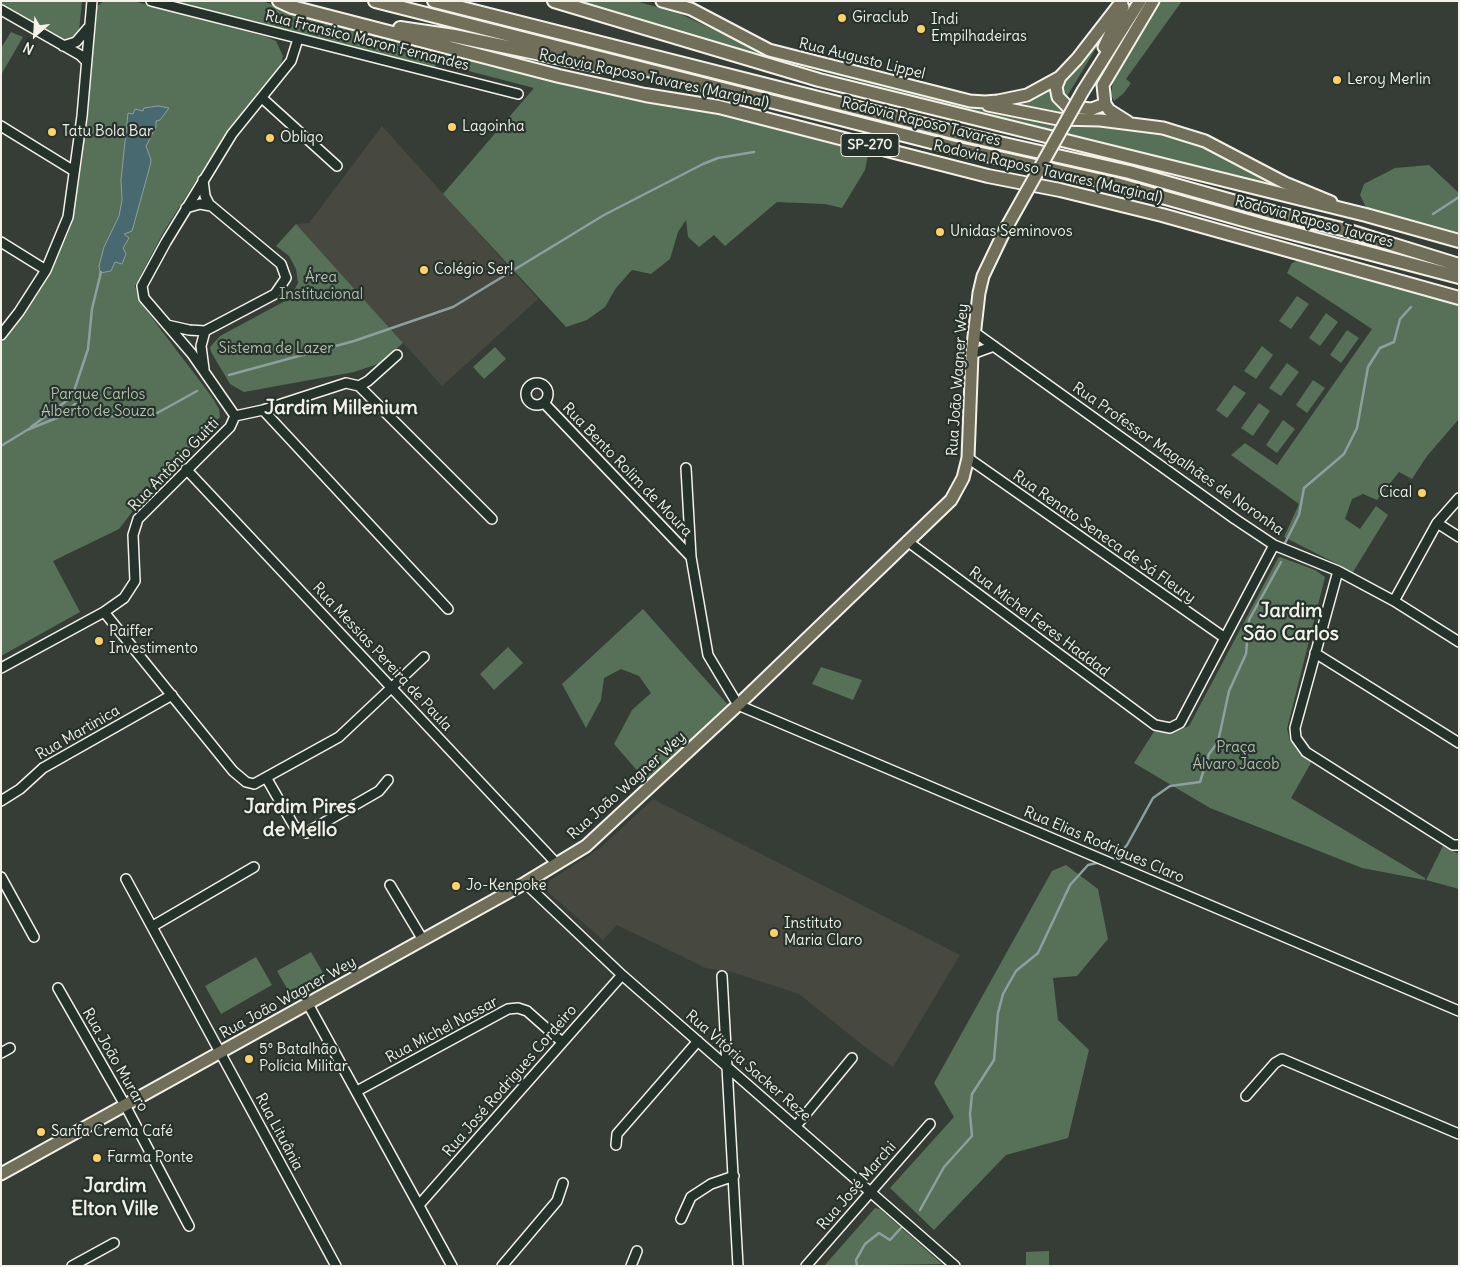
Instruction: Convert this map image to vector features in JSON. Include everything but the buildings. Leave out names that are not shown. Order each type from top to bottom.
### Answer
[{"type":"highway","name":"Rodovia Raposo Tavares (Marginal)","points":[[279,1],[292,7],[576,80],[719,107],[981,174],[1162,215],[1459,298]]},
{"type":"highway","name":"Rodovia Raposo Tavares","points":[[375,1],[959,149],[1116,184],[1265,226],[1459,277]]},
{"type":"highway","name":"Rodovia Raposo Tavares","points":[[434,1],[973,137],[1129,172],[1275,213],[1346,230],[1459,265]]},
{"type":"highway","points":[[554,1],[819,80],[1366,216],[1459,241]]},
{"type":"highway","points":[[353,23],[454,36],[608,67],[687,88],[772,102]]},
{"type":"highway","points":[[1441,260],[1459,261]]},
{"type":"main road","name":"Rua Augusto Lippel","points":[[662,1],[691,9],[769,50],[970,101],[998,101],[1016,98],[1036,91],[1060,77],[1077,59],[1122,1]]},
{"type":"main road","points":[[1085,88],[1126,1]]},
{"type":"main road","points":[[1085,88],[1140,1]]},
{"type":"main road","points":[[1132,124],[1109,110],[1105,104],[1103,85],[1153,1]]},
{"type":"main road","points":[[1060,77],[1056,87],[1058,97],[1068,107],[1092,109],[1105,104]]},
{"type":"main road","name":"Rua João Wagner Wey","points":[[1,1174],[525,883],[586,846],[738,705],[951,500],[963,478],[968,458],[972,354],[983,276],[1005,230],[1085,88]]},
{"type":"main road","points":[[970,101],[1058,119],[1163,128],[1205,141],[1285,182],[1366,216]]},
{"type":"street","points":[[1,335],[19,312],[46,270],[68,217],[82,116],[92,1]]},
{"type":"street","name":"Rua Fransico Moron Fernandes","points":[[151,1],[518,94]]},
{"type":"street","points":[[1,10],[80,55],[86,61]]},
{"type":"street","points":[[63,46],[76,42],[89,27]]},
{"type":"street","points":[[298,39],[291,61],[232,134],[186,208],[142,286],[144,298],[205,372],[236,416],[263,410],[346,383],[359,386],[492,519]]},
{"type":"street","points":[[262,98],[337,166]]},
{"type":"street","points":[[1,126],[74,171]]},
{"type":"street","points":[[167,325],[189,330],[205,331],[276,294],[286,278],[281,264],[206,199],[203,180]]},
{"type":"street","points":[[186,208],[200,204],[212,206]]},
{"type":"street","points":[[1,242],[46,270]]},
{"type":"street","points":[[205,331],[201,346],[205,372]]},
{"type":"street","name":"Rua Professor Magalhães de Noronha","points":[[974,332],[1274,545],[1338,571],[1394,601],[1459,642]]},
{"type":"street","points":[[972,354],[994,346]]},
{"type":"street","points":[[359,386],[368,381],[397,355]]},
{"type":"street","name":"Rua Bento Rolim de Moura","points":[[544,403],[691,556]]},
{"type":"street","points":[[263,410],[448,609]]},
{"type":"street","name":"Rua Antônio Guitti","points":[[1,668],[104,612],[124,598],[135,581],[133,536],[138,519],[230,427],[236,416]]},
{"type":"street","name":"Rua Renato Seneca de Sá Fleury","points":[[968,458],[1225,638]]},
{"type":"street","points":[[686,468],[691,556],[708,655],[738,705]]},
{"type":"street","name":"Rua Messias Pereira de Paula","points":[[186,469],[557,864]]},
{"type":"street","points":[[1394,601],[1437,524],[1459,498]]},
{"type":"street","points":[[1437,524],[1459,537]]},
{"type":"street","name":"Rua Michel Feres Haddad","points":[[907,541],[1155,725],[1170,728],[1180,723],[1225,638]]},
{"type":"street","points":[[1225,638],[1274,545]]},
{"type":"street","points":[[1338,571],[1295,728],[1296,738],[1306,752],[1456,845]]},
{"type":"street","points":[[104,612],[233,771],[246,782],[254,784],[267,779],[339,737],[424,657]]},
{"type":"street","points":[[1315,653],[1459,743]]},
{"type":"street","name":"Rua Martinica","points":[[1,801],[20,789],[43,768],[172,694]]},
{"type":"street","name":"Rua Elias Rodrigues Claro","points":[[738,705],[1459,1011]]},
{"type":"street","points":[[267,779],[294,826],[306,833],[379,791],[388,780]]},
{"type":"street","points":[[152,926],[254,867]]},
{"type":"street","points":[[1,877],[34,937]]},
{"type":"street","name":"Rua Lituânia","points":[[126,879],[336,1266]]},
{"type":"street","name":"Rua Vitória Sacker Reze","points":[[525,883],[622,975],[955,1266]]},
{"type":"street","points":[[390,885],[423,940]]},
{"type":"street","name":"Rua José Rodrigues Cordeiro","points":[[419,1205],[622,975]]},
{"type":"street","points":[[722,976],[738,1266]]},
{"type":"street","name":"Rua João Muraro","points":[[58,988],[125,1105],[189,1226]]},
{"type":"street","points":[[308,1004],[452,1266]]},
{"type":"street","name":"Rua Michel Nassar","points":[[357,1091],[508,1009],[518,1008],[527,1012],[562,1042]]},
{"type":"street","points":[[616,1145],[617,1134],[698,1041]]},
{"type":"street","points":[[1,1053],[10,1048]]},
{"type":"street","points":[[796,1126],[852,1058]]},
{"type":"street","points":[[1246,1096],[1276,1062],[1282,1059],[1459,1134]]},
{"type":"street","name":"Rua José Marchi","points":[[806,1266],[930,1124]]},
{"type":"street","points":[[681,1219],[691,1197],[710,1184],[734,1176]]},
{"type":"street","points":[[502,1266],[557,1201],[563,1183]]},
{"type":"street","points":[[72,1266],[114,1243]]},
{"type":"street","points":[[631,1266],[637,1251]]},
{"type":"shaded area","name":"Colégio Ser!","points":[[382,126],[538,299],[442,386],[296,224],[309,223]]},
{"type":"shaded area","name":"Instituto Maria Claro","points":[[653,799],[960,955],[893,1067],[799,994],[732,972],[706,968],[617,925],[603,940],[541,886],[599,849]]},
{"type":"green space","points":[[1,1],[82,1],[79,31],[72,39],[62,39],[1,5]]},
{"type":"green space","name":"Parque Carlos Alberto de Souza","points":[[104,1],[133,1],[267,37],[276,41],[283,56],[281,64],[228,130],[163,233],[135,286],[140,302],[212,397],[219,409],[220,417],[152,486],[119,529],[53,561],[80,612],[1,656],[1,343],[24,315],[51,273],[71,226],[88,114],[95,8]]},
{"type":"green space","points":[[172,1],[262,1],[323,22],[544,79],[709,111],[869,150],[865,170],[842,208],[825,204],[777,202],[725,246],[714,235],[699,247],[688,237],[686,220],[678,232],[670,259],[651,274],[632,270],[616,288],[605,307],[587,320],[566,327],[443,194],[534,88],[438,63],[435,67]]},
{"type":"green space","points":[[570,1],[635,1],[676,12],[769,55],[965,106],[1041,123],[1081,126],[1100,124],[1166,135],[1197,143],[1225,156],[1267,181],[1266,183],[964,109],[752,53]]},
{"type":"green space","points":[[1161,1],[1182,1],[1126,79],[1131,83],[1124,93],[1114,101],[1111,95],[1113,80]]},
{"type":"green space","points":[[1110,23],[1066,98],[1062,94],[1061,89],[1064,81]]},
{"type":"green space","points":[[11,32],[23,37],[1,75],[1,48]]},
{"type":"green space","points":[[1052,88],[1055,100],[1105,111],[1107,115],[1061,114],[1017,105],[1019,102],[1039,96]]},
{"type":"green space","points":[[1429,165],[1459,193],[1459,234],[1366,207],[1360,195],[1364,184],[1395,168]]},
{"type":"green space","name":"Sistema de Lazer","points":[[296,224],[403,343],[381,363],[354,372],[244,392],[230,384],[210,347],[220,336],[285,301],[292,294],[298,283],[296,269],[289,256],[276,246]]},
{"type":"green space","points":[[1297,261],[1459,305],[1459,419],[1427,456],[1412,479],[1399,472],[1377,500],[1363,494],[1352,499],[1345,519],[1360,529],[1376,506],[1388,515],[1353,572],[1284,537],[1299,504],[1231,455],[1245,443],[1277,465],[1372,329],[1287,273],[1292,263]]},
{"type":"green space","points":[[1297,296],[1309,304],[1291,329],[1279,321]]},
{"type":"green space","points":[[1326,313],[1338,322],[1320,346],[1309,338]]},
{"type":"green space","points":[[1347,330],[1359,338],[1341,363],[1330,355]]},
{"type":"green space","points":[[1262,346],[1273,355],[1256,379],[1244,371]]},
{"type":"green space","points":[[495,347],[506,359],[484,379],[473,367]]},
{"type":"green space","points":[[1287,363],[1299,372],[1281,396],[1269,388]]},
{"type":"green space","points":[[1313,380],[1325,388],[1307,413],[1296,405]]},
{"type":"green space","points":[[1234,385],[1246,393],[1227,418],[1216,410]]},
{"type":"green space","points":[[1259,403],[1270,411],[1253,436],[1241,428]]},
{"type":"green space","points":[[1283,420],[1295,429],[1277,453],[1266,445]]},
{"type":"green space","name":"Praça Álvaro Jacob","points":[[1280,557],[1315,570],[1325,577],[1287,729],[1290,740],[1300,752],[1312,761],[1291,798],[1425,878],[1425,880],[1362,868],[1210,808],[1134,763],[1155,730],[1174,732],[1189,726]]},
{"type":"green space","points":[[643,609],[729,706],[647,782],[614,744],[632,710],[651,693],[639,676],[621,669],[604,678],[601,700],[586,728],[562,684]]},
{"type":"green space","points":[[508,647],[523,663],[494,690],[480,674]]},
{"type":"green space","points":[[821,667],[862,680],[853,700],[812,684]]},
{"type":"green space","points":[[1443,846],[1459,854],[1459,889],[1426,880]]},
{"type":"green space","points":[[1066,865],[1098,889],[1108,939],[1077,976],[1053,978],[1058,1020],[1089,1050],[1068,1138],[1006,1155],[934,1230],[890,1188],[954,1117],[934,1083],[1052,871]]},
{"type":"green space","points":[[311,952],[323,973],[289,992],[277,971]]},
{"type":"green space","points":[[256,957],[272,985],[221,1014],[205,986]]},
{"type":"green space","points":[[875,1208],[880,1209],[942,1264],[824,1266]]},
{"type":"green space","points":[[1049,1251],[1049,1266],[1026,1266],[1026,1252]]},
{"type":"water","points":[[158,106],[169,108],[160,120],[156,121],[156,127],[146,146],[151,160],[150,166],[132,231],[124,234],[129,238],[123,248],[126,254],[122,264],[115,262],[111,271],[100,273],[99,266],[104,247],[119,216],[122,200],[121,180],[128,113],[133,114],[135,109],[143,111],[144,108]]},
{"type":"waterway","points":[[229,375],[354,341],[453,307],[604,215],[703,164],[718,158],[754,152]]},
{"type":"waterway","points":[[1433,214],[1459,197]]},
{"type":"waterway","points":[[31,427],[72,397],[88,349],[92,309],[101,272]]},
{"type":"waterway","points":[[1285,543],[1299,515],[1304,488],[1344,454],[1357,428],[1368,367],[1380,348],[1394,342],[1400,319],[1411,307]]},
{"type":"waterway","points":[[1,446],[27,430],[59,417],[75,404],[106,416],[150,417],[197,391]]},
{"type":"waterway","points":[[1116,858],[1127,845],[1153,798],[1170,786],[1200,782],[1209,754],[1218,742],[1229,691],[1246,654],[1249,620],[1281,562]]},
{"type":"waterway","points":[[920,1210],[944,1167],[972,1136],[970,1114],[972,1094],[994,1060],[998,1013],[1003,994],[1016,971],[1038,953],[1070,885],[1088,865],[1101,862]]},
{"type":"waterway","points":[[857,1266],[856,1260],[865,1244],[879,1233],[890,1240],[901,1228]]},
{"type":"place","name":"Giraclub","points":[[842,18]]},
{"type":"place","name":"Indi Empilhadeiras","points":[[921,29]]},
{"type":"place","name":"Leroy Merlin","points":[[1337,80]]},
{"type":"place","name":"Lagoinha","points":[[452,127]]},
{"type":"place","name":"Tatu Bola Bar","points":[[52,132]]},
{"type":"place","name":"Obliqo","points":[[270,138]]},
{"type":"place","name":"Unidas Seminovos","points":[[940,232]]},
{"type":"place","name":"Colégio Ser!","points":[[424,270]]},
{"type":"place","name":"Cical","points":[[1422,493]]},
{"type":"place","name":"Paiffer Investimento","points":[[99,641]]},
{"type":"place","name":"Jo-Kenpoke","points":[[456,886]]},
{"type":"place","name":"Instituto Maria Claro","points":[[774,933]]},
{"type":"place","name":"5º Batalhão Polícia Militar","points":[[249,1059]]},
{"type":"place","name":"Sanfa Crema Café","points":[[41,1132]]},
{"type":"place","name":"Farma Ponte","points":[[97,1158]]},
{"type":"district","name":"Jardim Millenium","points":[[341,408]]},
{"type":"district","name":"Jardim São Carlos","points":[[1291,622]]},
{"type":"district","name":"Jardim Pires de Mello","points":[[300,818]]},
{"type":"district","name":"Jardim Elton Ville","points":[[115,1198]]},
{"type":"park label","name":"Área Institucional","points":[[321,286]]}]
